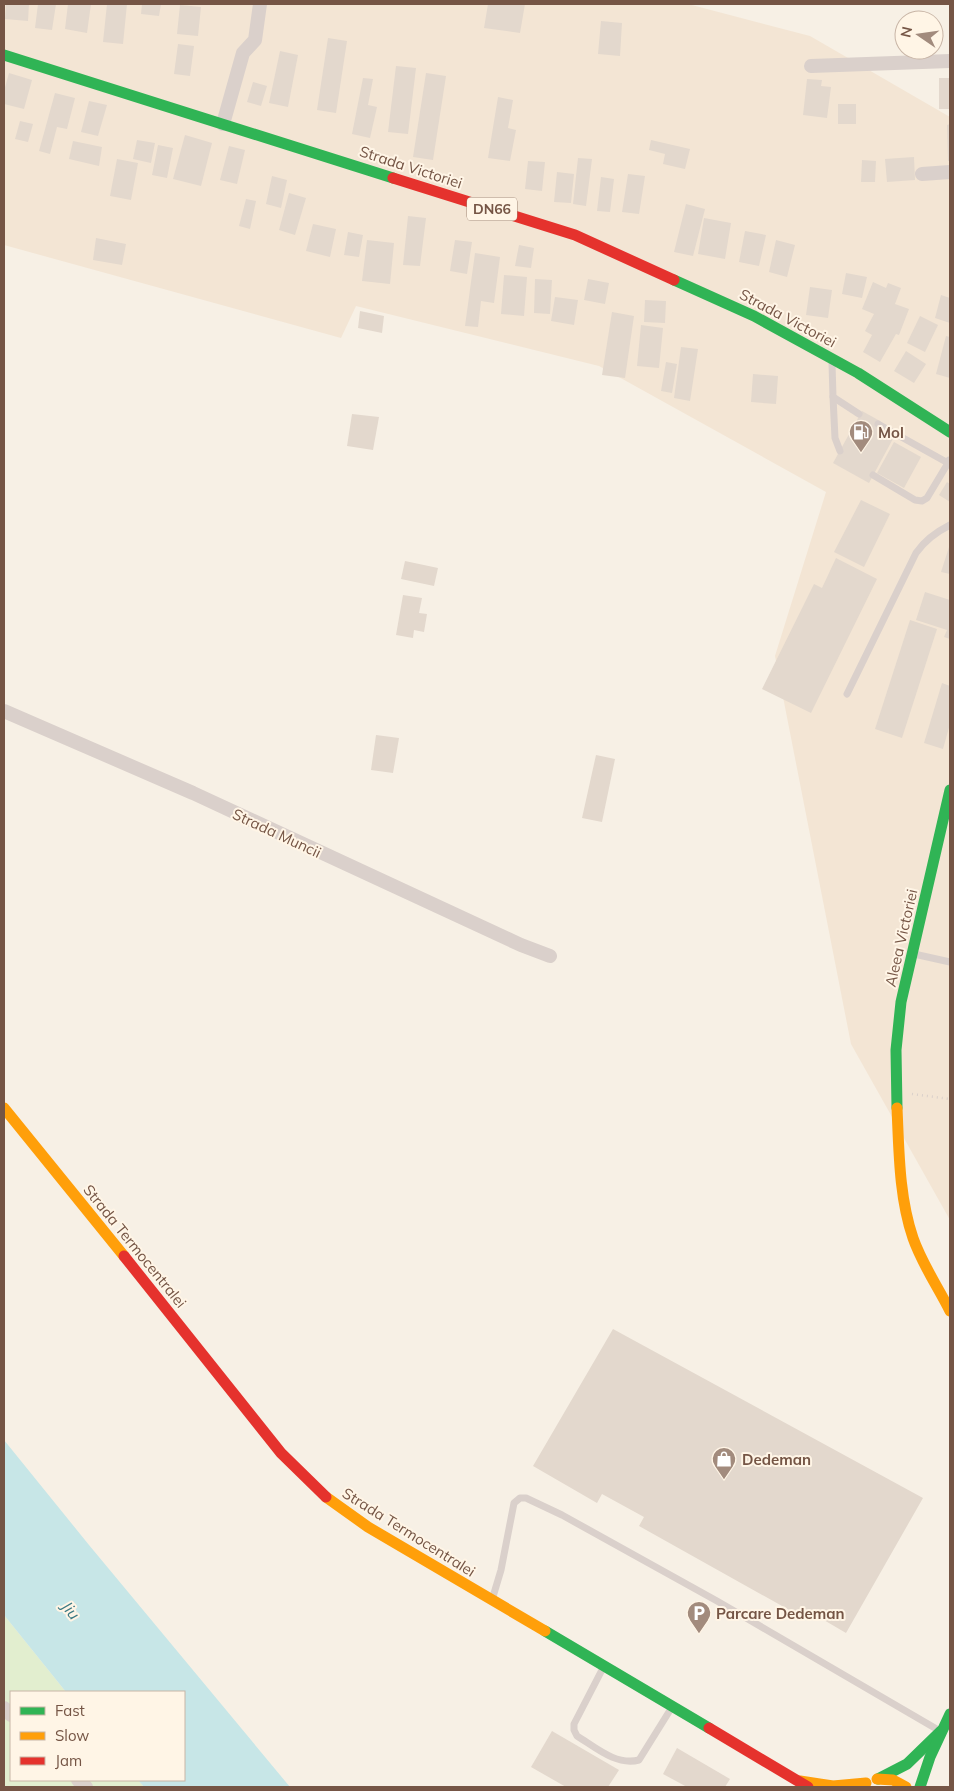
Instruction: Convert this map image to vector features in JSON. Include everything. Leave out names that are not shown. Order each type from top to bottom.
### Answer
[{"type":"street","points":[[224,124],[243,53],[255,40],[260,4]]},
{"type":"street","name":"Strada Victoriei","points":[[4,54],[574,235],[754,316],[832,358],[950,432]]},
{"type":"street","points":[[811,66],[950,60]]},
{"type":"street","points":[[922,174],[950,172]]},
{"type":"street","name":"Strada Muncii","points":[[4,711],[193,794],[521,945],[550,956]]},
{"type":"street","name":"Aleea Victoriei","points":[[896,1094],[895,1061],[898,1021],[950,790]]},
{"type":"street","points":[[896,1094],[901,1175],[908,1222],[922,1257],[950,1311]]},
{"type":"street","name":"Strada Termocentralei","points":[[4,1108],[281,1453],[324,1496],[368,1527],[804,1784]]},
{"type":"street","points":[[920,1787],[941,1731],[950,1714]]},
{"type":"street","points":[[804,1784],[863,1785],[907,1764],[941,1731]]},
{"type":"street","points":[[878,1778],[890,1779],[902,1783],[906,1787]]},
{"type":"lane","points":[[832,358],[835,438],[840,451]]},
{"type":"lane","points":[[833,397],[859,414]]},
{"type":"lane","points":[[873,475],[915,500],[922,501],[927,498],[949,461],[878,424]]},
{"type":"lane","points":[[847,694],[916,554],[924,542],[941,529],[950,525]]},
{"type":"lane","points":[[912,954],[950,961]]},
{"type":"lane","points":[[492,1600],[501,1570],[514,1503],[520,1498],[526,1498],[536,1501],[717,1601],[941,1731]]},
{"type":"lane","points":[[604,1666],[574,1724],[574,1730],[577,1736],[618,1761],[630,1762],[639,1760],[672,1707]]},
{"type":"path","points":[[896,1094],[921,1094],[950,1099]]},
{"type":"shaded area","points":[[4,4],[688,4],[810,36],[950,117],[950,1220],[851,1044],[775,656],[826,492],[599,366],[356,306],[341,338],[4,245]]},
{"type":"green space","points":[[4,1615],[65,1691],[10,1691],[10,1781],[139,1781],[144,1787],[4,1787]]},
{"type":"water","name":"Jiu","points":[[4,1440],[290,1787],[144,1787],[139,1781],[185,1781],[185,1691],[65,1691],[4,1615]]},
{"type":"building","points":[[6,4],[29,4],[28,21],[5,19]]},
{"type":"building","points":[[38,4],[56,4],[52,30],[35,28]]},
{"type":"building","points":[[68,4],[91,4],[87,33],[65,29]]},
{"type":"building","points":[[107,4],[127,4],[123,44],[103,42]]},
{"type":"building","points":[[142,4],[161,4],[159,16],[141,14]]},
{"type":"building","points":[[488,4],[525,4],[520,33],[484,28]]},
{"type":"building","points":[[180,5],[201,7],[198,36],[177,34]]},
{"type":"building","points":[[601,21],[622,23],[620,56],[598,54]]},
{"type":"building","points":[[328,38],[347,41],[336,113],[317,110]]},
{"type":"building","points":[[178,44],[194,46],[190,76],[174,74]]},
{"type":"building","points":[[280,51],[298,55],[288,107],[269,103]]},
{"type":"building","points":[[396,66],[416,68],[408,134],[388,132]]},
{"type":"building","points":[[9,73],[32,80],[24,109],[4,104],[4,91]]},
{"type":"building","points":[[426,73],[446,76],[433,160],[413,157]]},
{"type":"building","points":[[363,78],[373,79],[368,105],[377,107],[370,138],[352,134]]},
{"type":"building","points":[[939,78],[950,78],[950,109],[939,109]]},
{"type":"building","points":[[807,79],[822,80],[821,86],[831,87],[827,118],[803,115]]},
{"type":"building","points":[[253,82],[267,86],[261,106],[247,102]]},
{"type":"building","points":[[55,93],[75,98],[67,129],[57,127],[50,154],[39,151]]},
{"type":"building","points":[[498,97],[513,100],[508,128],[516,130],[510,161],[488,158]]},
{"type":"building","points":[[89,101],[107,105],[98,136],[81,132]]},
{"type":"building","points":[[838,104],[856,104],[856,124],[838,124]]},
{"type":"building","points":[[20,121],[33,124],[28,142],[15,139]]},
{"type":"building","points":[[950,124],[950,161],[948,161],[947,125]]},
{"type":"building","points":[[185,135],[212,143],[201,186],[173,179]]},
{"type":"building","points":[[137,140],[155,143],[151,163],[133,159]]},
{"type":"building","points":[[651,140],[690,149],[685,169],[663,164],[665,154],[649,150]]},
{"type":"building","points":[[73,141],[102,147],[99,166],[69,159]]},
{"type":"building","points":[[158,145],[173,148],[167,178],[152,175]]},
{"type":"building","points":[[229,146],[245,150],[237,184],[220,180]]},
{"type":"building","points":[[914,157],[915,180],[887,182],[885,159]]},
{"type":"building","points":[[578,158],[592,159],[586,206],[573,204]]},
{"type":"building","points":[[117,159],[138,163],[131,200],[110,196]]},
{"type":"building","points":[[862,160],[876,161],[875,182],[861,182]]},
{"type":"building","points":[[528,161],[545,162],[542,191],[525,189]]},
{"type":"building","points":[[557,172],[574,174],[571,203],[554,202]]},
{"type":"building","points":[[628,174],[645,176],[639,214],[622,212]]},
{"type":"building","points":[[272,176],[287,180],[281,208],[266,204]]},
{"type":"building","points":[[601,177],[614,179],[610,212],[597,211]]},
{"type":"building","points":[[289,193],[306,198],[295,235],[279,230]]},
{"type":"building","points":[[246,199],[256,201],[250,229],[239,226]]},
{"type":"building","points":[[686,204],[705,209],[693,256],[674,252]]},
{"type":"building","points":[[408,216],[426,218],[420,266],[403,265]]},
{"type":"building","points":[[704,218],[731,223],[725,259],[698,254]]},
{"type":"building","points":[[313,224],[336,229],[330,257],[306,251]]},
{"type":"building","points":[[745,231],[766,235],[759,266],[739,262]]},
{"type":"building","points":[[348,232],[363,235],[359,257],[344,255]]},
{"type":"building","points":[[96,238],[126,244],[122,265],[93,260]]},
{"type":"building","points":[[367,240],[394,243],[390,284],[362,281]]},
{"type":"building","points":[[455,240],[472,242],[467,274],[450,271]]},
{"type":"building","points":[[776,240],[795,245],[787,277],[769,272]]},
{"type":"building","points":[[519,245],[534,248],[531,268],[515,266]]},
{"type":"building","points":[[475,253],[500,257],[494,303],[481,301],[478,327],[465,326]]},
{"type":"building","points":[[846,273],[867,277],[862,298],[842,294]]},
{"type":"building","points":[[504,275],[527,277],[524,316],[501,314]]},
{"type":"building","points":[[535,279],[552,280],[550,314],[534,313]]},
{"type":"building","points":[[588,279],[609,283],[605,304],[584,300]]},
{"type":"building","points":[[873,282],[886,288],[888,283],[901,288],[895,304],[909,309],[899,335],[896,334],[880,362],[863,352],[872,335],[865,331],[874,314],[862,309]]},
{"type":"building","points":[[810,287],[832,290],[828,318],[806,315]]},
{"type":"building","points":[[941,295],[950,298],[950,323],[935,318]]},
{"type":"building","points":[[555,297],[578,300],[574,325],[551,321]]},
{"type":"building","points":[[645,300],[666,301],[665,323],[644,322]]},
{"type":"building","points":[[360,311],[384,316],[382,333],[358,328]]},
{"type":"building","points":[[612,312],[634,316],[625,378],[602,375]]},
{"type":"building","points":[[920,316],[938,325],[925,352],[907,343]]},
{"type":"building","points":[[641,325],[663,328],[659,368],[637,366]]},
{"type":"building","points":[[946,336],[950,337],[950,378],[936,374]]},
{"type":"building","points":[[681,347],[698,349],[690,401],[674,398]]},
{"type":"building","points":[[906,351],[926,364],[914,383],[894,371]]},
{"type":"building","points":[[666,362],[677,364],[672,393],[661,391]]},
{"type":"building","points":[[753,374],[778,376],[776,404],[751,402]]},
{"type":"building","points":[[862,411],[880,421],[895,435],[869,483],[833,463]]},
{"type":"building","points":[[352,414],[379,417],[373,450],[347,446]]},
{"type":"building","points":[[894,442],[921,457],[904,488],[877,473]]},
{"type":"building","points":[[947,482],[950,484],[950,502],[939,495]]},
{"type":"building","points":[[861,500],[890,514],[864,567],[834,552]]},
{"type":"building","points":[[950,544],[950,574],[941,572]]},
{"type":"building","points":[[836,558],[877,579],[811,713],[762,689],[814,584],[822,588]]},
{"type":"building","points":[[405,561],[438,568],[434,586],[401,579]]},
{"type":"building","points":[[925,592],[950,600],[950,639],[944,637],[947,630],[916,620]]},
{"type":"building","points":[[403,595],[422,598],[419,613],[427,614],[424,632],[414,630],[413,638],[396,635]]},
{"type":"building","points":[[910,620],[937,629],[902,738],[875,729]]},
{"type":"building","points":[[942,683],[950,686],[950,724],[943,749],[924,743]]},
{"type":"building","points":[[376,735],[399,738],[393,773],[371,770]]},
{"type":"building","points":[[596,755],[615,759],[602,822],[582,818]]},
{"type":"building","name":"Dedeman","points":[[613,1329],[923,1498],[846,1633],[805,1609],[800,1616],[639,1526],[644,1517],[602,1494],[597,1503],[533,1466]]},
{"type":"building","points":[[552,1731],[619,1770],[608,1787],[566,1787],[531,1767]]},
{"type":"building","points":[[677,1748],[730,1779],[725,1787],[687,1787],[663,1774]]},
{"type":"traffic: fast","points":[[4,55],[393,178]]},
{"type":"traffic: fast","points":[[674,280],[754,316],[858,373],[950,432]]},
{"type":"traffic: fast","points":[[897,1108],[896,1050],[901,1002],[950,790]]},
{"type":"traffic: fast","points":[[545,1631],[709,1728]]},
{"type":"traffic: fast","points":[[920,1787],[930,1757],[950,1714]]},
{"type":"traffic: fast","points":[[878,1779],[907,1764],[941,1731]]},
{"type":"traffic: slow","points":[[4,1108],[124,1256]]},
{"type":"traffic: slow","points":[[897,1108],[902,1190],[908,1222],[921,1257],[950,1311]]},
{"type":"traffic: slow","points":[[326,1497],[368,1527],[545,1631]]},
{"type":"traffic: slow","points":[[877,1779],[893,1780],[906,1787]]},
{"type":"traffic: slow","points":[[800,1781],[833,1786],[866,1783]]},
{"type":"traffic: jam","points":[[393,178],[575,235],[674,280]]},
{"type":"traffic: jam","points":[[124,1256],[281,1453],[326,1497]]},
{"type":"traffic: jam","points":[[709,1728],[808,1787]]},
{"type":"place","name":"Mol","points":[[861,453]]},
{"type":"place","name":"Dedeman","points":[[724,1480]]},
{"type":"place","name":"Parcare Dedeman","points":[[699,1634]]}]
